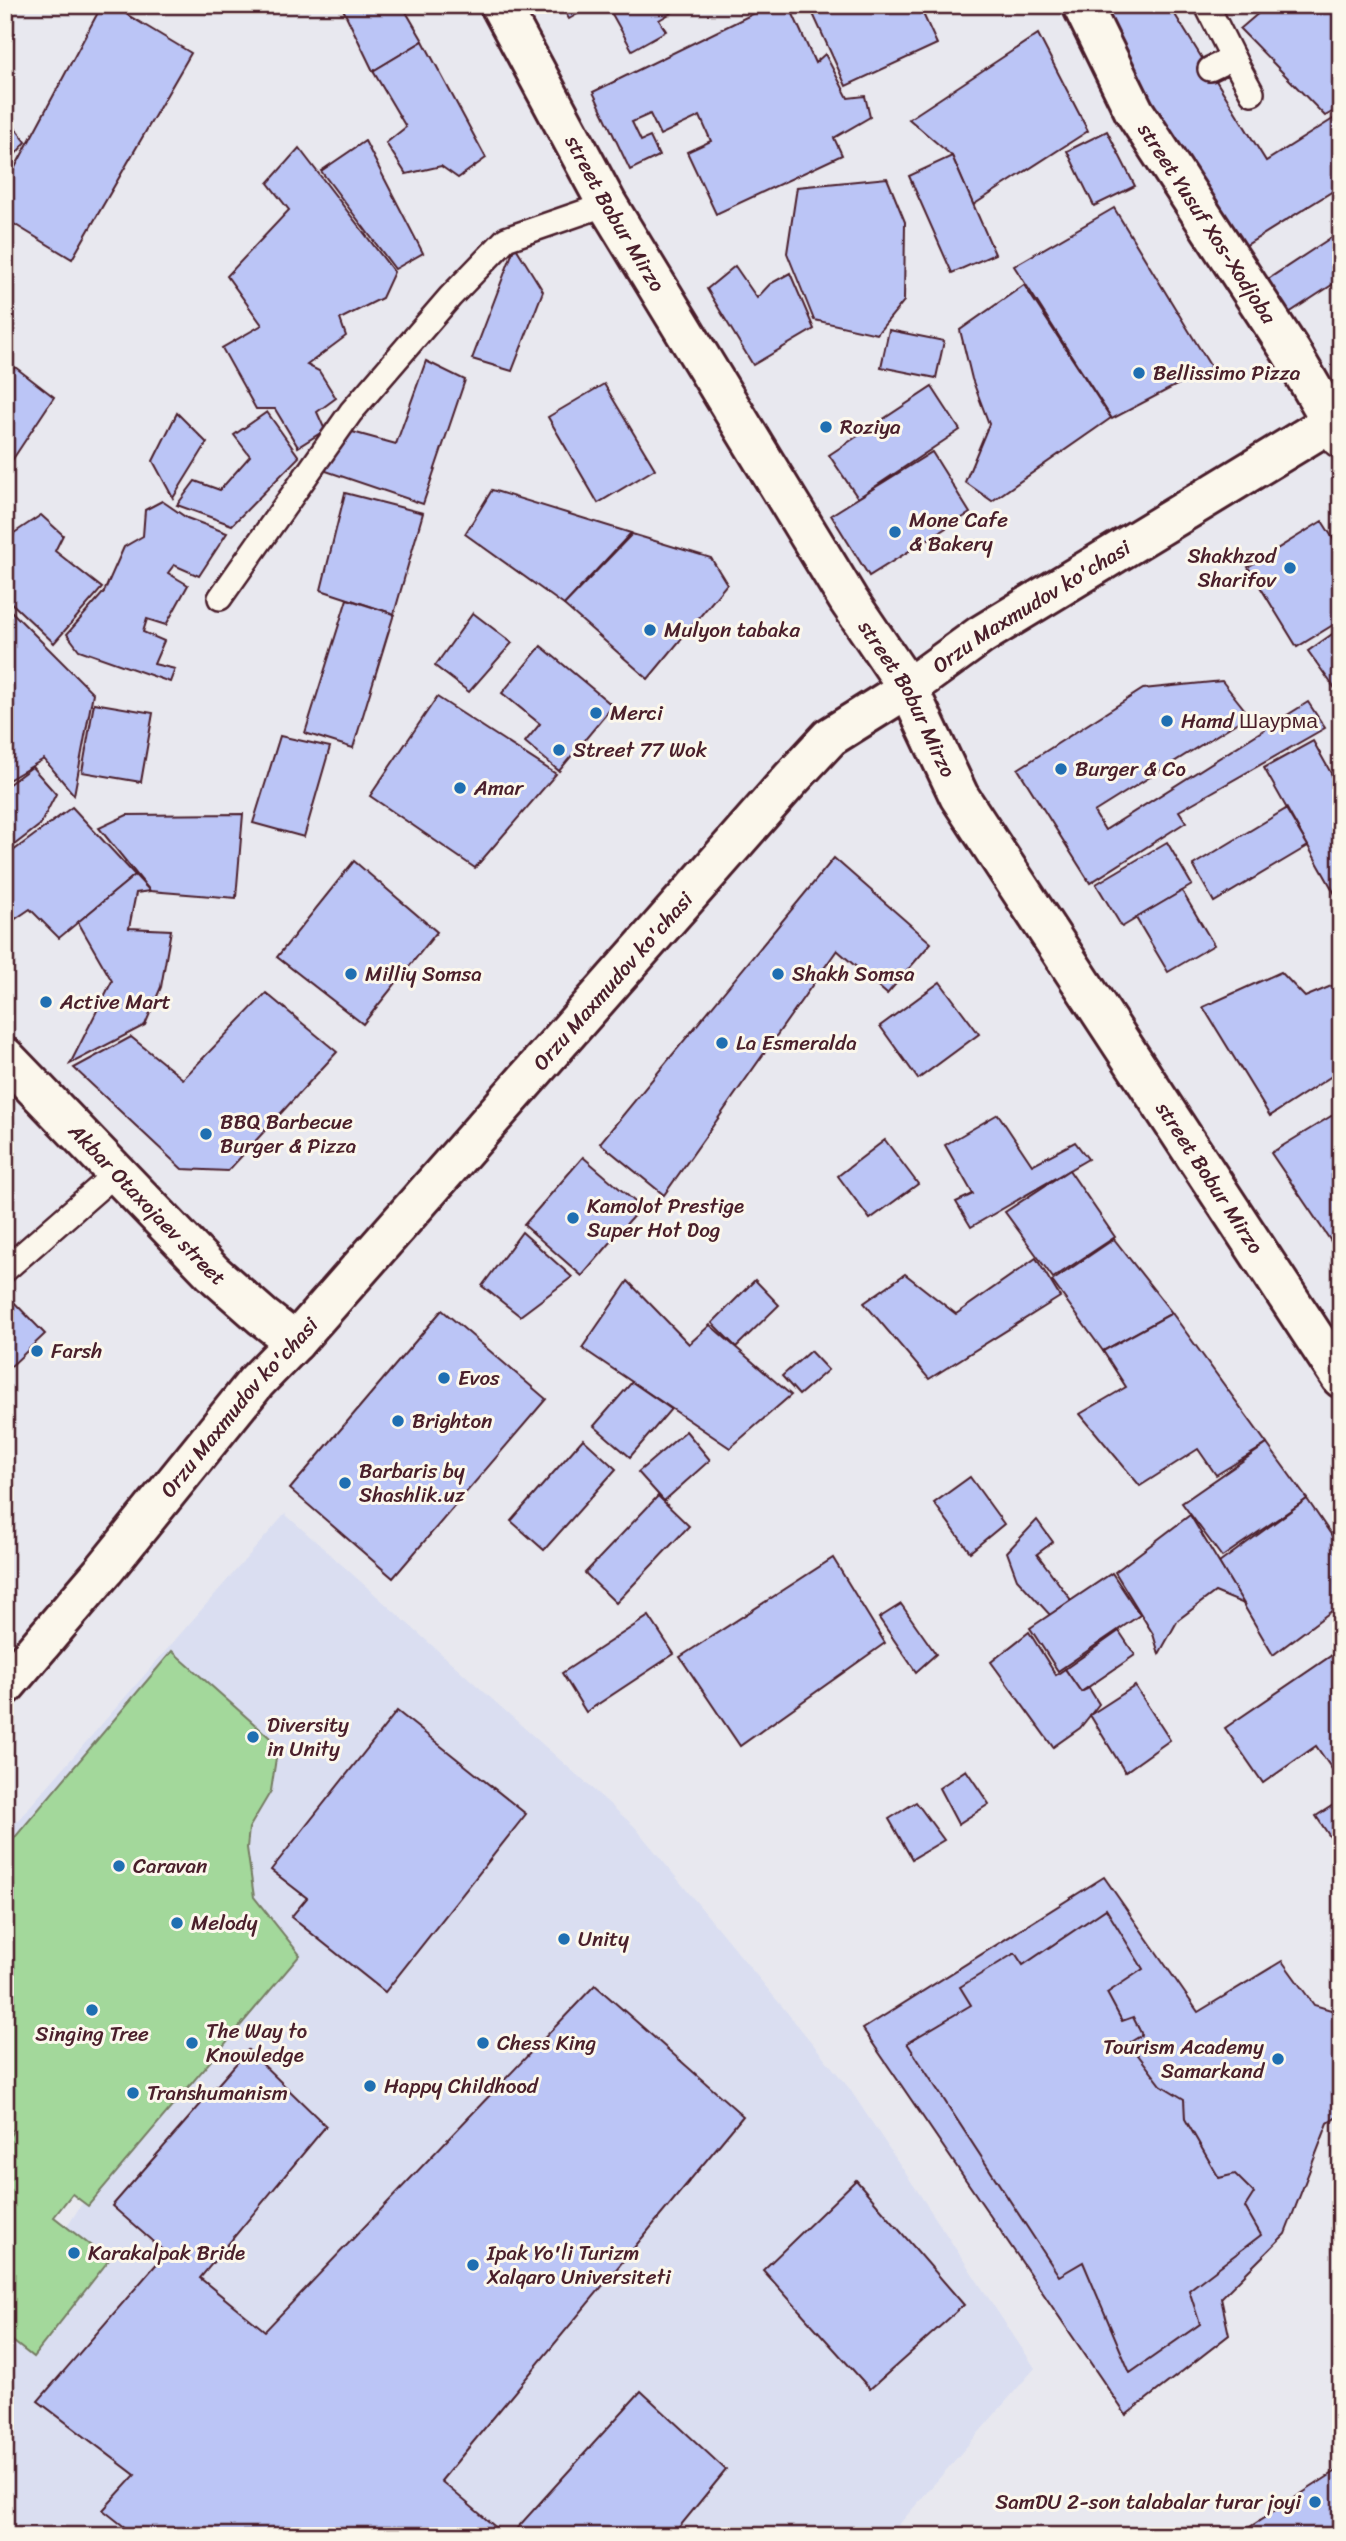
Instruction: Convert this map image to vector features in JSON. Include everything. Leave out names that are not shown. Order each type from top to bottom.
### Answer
[{"type":"main road","name":"street Bobur Mirzo","points":[[500,5],[607,204],[849,601],[908,688],[959,796],[1341,1378]]},
{"type":"main road","name":"street Yusuf Xos-Xodjoba","points":[[1082,5],[1138,108],[1338,425]]},
{"type":"main road","name":"Orzu Maxmudov ko'chasi","points":[[5,1686],[105,1569],[256,1382],[296,1342],[830,737],[908,688],[981,635],[1338,425]]},
{"type":"main road","name":"Akbar Otaxojaev street","points":[[5,1058],[213,1273],[262,1317],[296,1342]]},
{"type":"lane","points":[[1208,8],[1252,93]]},
{"type":"lane","points":[[1210,69],[1233,58]]},
{"type":"lane","points":[[220,598],[351,412],[450,297],[506,239],[607,204]]},
{"type":"lane","points":[[5,1270],[116,1172]]},
{"type":"shaded area","points":[[285,1514],[634,1826],[849,2088],[1035,2368],[889,2536],[27,2536],[5,2517],[5,2323],[83,2202],[5,2140],[5,1835]]},
{"type":"green space","points":[[172,1651],[278,1745],[271,1791],[249,1828],[247,1848],[254,1897],[300,1955],[88,2206],[72,2194],[54,2217],[109,2260],[33,2357],[5,2335],[5,2143],[13,2131],[5,2125],[5,1849]]},
{"type":"building","points":[[102,5],[111,5],[191,53],[72,259],[9,221],[5,227],[5,169],[12,173]]},
{"type":"building","points":[[341,5],[402,5],[423,41],[373,71]]},
{"type":"building","points":[[561,5],[593,5],[569,19]]},
{"type":"building","points":[[607,5],[685,5],[659,20],[666,31],[632,50]]},
{"type":"building","points":[[771,5],[789,5],[815,63],[825,54],[848,98],[865,96],[870,117],[834,138],[842,155],[716,214],[687,152],[711,141],[700,116],[660,135],[650,114],[632,122],[641,141],[650,137],[659,156],[630,170],[593,92]]},
{"type":"building","points":[[809,5],[919,5],[937,44],[846,86]]},
{"type":"building","points":[[1089,5],[1169,5],[1266,161],[1341,114],[1341,186],[1240,249]]},
{"type":"building","points":[[1268,5],[1341,5],[1341,107],[1325,116],[1240,29]]},
{"type":"building","points":[[1038,34],[1088,131],[973,205],[952,156],[909,119]]},
{"type":"building","points":[[423,41],[486,158],[458,178],[441,166],[406,174],[386,143],[406,127],[373,71]]},
{"type":"building","points":[[5,115],[26,142],[7,164],[5,162]]},
{"type":"building","points":[[1107,131],[1135,186],[1094,206],[1067,151]]},
{"type":"building","points":[[365,141],[423,253],[395,269],[321,171]]},
{"type":"building","points":[[299,148],[394,272],[382,298],[340,319],[346,336],[307,365],[319,371],[336,398],[317,412],[325,430],[298,447],[275,409],[256,409],[222,348],[262,325],[227,276],[289,210],[268,183]]},
{"type":"building","points":[[952,156],[995,254],[952,273],[909,176]]},
{"type":"building","points":[[887,178],[905,222],[904,301],[877,334],[814,320],[787,253],[797,187]]},
{"type":"building","points":[[1114,208],[1211,367],[1112,419],[1014,266]]},
{"type":"building","points":[[1341,231],[1341,279],[1275,322],[1253,289]]},
{"type":"building","points":[[515,246],[543,291],[512,371],[472,359]]},
{"type":"building","points":[[735,266],[757,298],[770,284],[790,273],[814,329],[753,365],[707,289]]},
{"type":"building","points":[[1024,285],[1111,418],[992,501],[965,482],[989,424],[972,379],[960,330]]},
{"type":"building","points":[[889,330],[944,341],[936,378],[881,367]]},
{"type":"building","points":[[426,361],[465,380],[423,504],[320,469],[345,430],[396,444]]},
{"type":"building","points":[[15,367],[54,397],[5,471],[5,382]]},
{"type":"building","points":[[604,384],[655,469],[598,503],[548,417]]},
{"type":"building","points":[[932,387],[960,430],[858,498],[829,455]]},
{"type":"building","points":[[267,412],[299,457],[232,525],[177,505],[195,481],[220,490],[250,456],[234,435]]},
{"type":"building","points":[[177,413],[207,443],[173,498],[153,461]]},
{"type":"building","points":[[932,452],[970,513],[869,576],[831,515]]},
{"type":"building","points":[[492,490],[631,533],[564,605],[465,534]]},
{"type":"building","points":[[345,493],[423,513],[394,614],[321,590]]},
{"type":"building","points":[[162,501],[187,518],[227,533],[199,576],[174,565],[168,573],[188,585],[166,625],[147,619],[143,632],[164,641],[154,664],[175,669],[170,682],[79,650],[67,634],[104,592],[124,547],[143,536],[145,510]]},
{"type":"building","points":[[41,515],[63,535],[55,551],[102,588],[54,643],[5,597],[5,570],[14,533]]},
{"type":"building","points":[[1322,521],[1341,551],[1341,620],[1297,647],[1248,567]]},
{"type":"building","points":[[632,534],[711,558],[727,584],[648,679],[564,605]]},
{"type":"building","points":[[347,599],[394,614],[353,748],[305,733]]},
{"type":"building","points":[[7,607],[93,693],[74,795],[44,759],[5,782],[5,746],[11,740],[5,729]]},
{"type":"building","points":[[473,613],[512,643],[469,692],[435,666]]},
{"type":"building","points":[[1341,628],[1341,697],[1308,651]]},
{"type":"building","points":[[541,646],[613,706],[559,771],[525,742],[540,724],[502,693]]},
{"type":"building","points":[[1222,681],[1249,715],[1094,812],[1105,830],[1308,702],[1325,728],[1179,811],[1186,822],[1090,883],[1018,769],[1143,689]]},
{"type":"building","points":[[437,697],[556,774],[475,868],[370,796]]},
{"type":"building","points":[[94,703],[153,713],[141,782],[82,772]]},
{"type":"building","points":[[280,736],[330,747],[304,837],[253,823]]},
{"type":"building","points":[[1313,741],[1341,791],[1341,890],[1335,894],[1264,768]]},
{"type":"building","points":[[32,767],[56,794],[40,825],[5,852],[5,787]]},
{"type":"building","points":[[72,807],[135,875],[59,938],[30,909],[5,926],[5,857]]},
{"type":"building","points":[[1286,809],[1308,846],[1214,902],[1193,865]]},
{"type":"building","points":[[243,814],[236,898],[150,891],[99,828],[127,815]]},
{"type":"building","points":[[1167,842],[1192,885],[1122,927],[1096,884]]},
{"type":"building","points":[[834,858],[931,943],[887,994],[837,950],[664,1195],[600,1143]]},
{"type":"building","points":[[354,861],[437,932],[363,1024],[277,957]]},
{"type":"building","points":[[135,875],[150,891],[136,893],[129,928],[171,930],[161,987],[145,1025],[70,1064],[112,981],[78,922]]},
{"type":"building","points":[[1182,891],[1214,945],[1168,972],[1136,918]]},
{"type":"building","points":[[1281,972],[1305,997],[1341,982],[1341,1070],[1270,1116],[1203,1007]]},
{"type":"building","points":[[940,982],[979,1034],[918,1079],[880,1026]]},
{"type":"building","points":[[266,993],[337,1052],[228,1171],[182,1169],[74,1068],[131,1037],[183,1079]]},
{"type":"building","points":[[1341,1110],[1341,1256],[1271,1153]]},
{"type":"building","points":[[998,1114],[1032,1165],[1075,1142],[1088,1159],[971,1227],[956,1202],[973,1194],[945,1145]]},
{"type":"building","points":[[885,1140],[918,1184],[870,1219],[838,1176]]},
{"type":"building","points":[[583,1157],[641,1207],[582,1276],[524,1225]]},
{"type":"building","points":[[1069,1170],[1115,1237],[1053,1278],[1005,1212]]},
{"type":"building","points":[[522,1232],[572,1277],[520,1316],[482,1286]]},
{"type":"building","points":[[1114,1239],[1172,1313],[1103,1351],[1052,1281]]},
{"type":"building","points":[[1036,1258],[1060,1297],[929,1379],[864,1303],[905,1274],[956,1314]]},
{"type":"building","points":[[755,1280],[779,1305],[736,1347],[712,1323]]},
{"type":"building","points":[[628,1281],[689,1344],[710,1325],[791,1395],[730,1448],[582,1348]]},
{"type":"building","points":[[5,1293],[45,1334],[5,1372]]},
{"type":"building","points":[[442,1310],[546,1399],[393,1578],[290,1489]]},
{"type":"building","points":[[1172,1313],[1267,1444],[1216,1475],[1198,1449],[1140,1486],[1080,1414],[1126,1387],[1103,1351]]},
{"type":"building","points":[[810,1351],[828,1370],[799,1395],[782,1376]]},
{"type":"building","points":[[632,1382],[671,1409],[630,1457],[594,1426]]},
{"type":"building","points":[[686,1431],[710,1460],[664,1501],[638,1472]]},
{"type":"building","points":[[583,1439],[616,1469],[544,1550],[511,1521]]},
{"type":"building","points":[[1267,1444],[1307,1499],[1222,1557],[1182,1503]]},
{"type":"building","points":[[970,1477],[1004,1524],[970,1552],[934,1503]]},
{"type":"building","points":[[658,1496],[689,1526],[616,1603],[585,1573]]},
{"type":"building","points":[[1307,1499],[1341,1549],[1341,1604],[1273,1655],[1219,1563]]},
{"type":"building","points":[[1190,1515],[1244,1604],[1215,1592],[1178,1620],[1159,1654],[1153,1634],[1115,1572]]},
{"type":"building","points":[[1037,1520],[1053,1542],[1037,1554],[1071,1600],[1050,1615],[1017,1579],[1007,1552]]},
{"type":"building","points":[[833,1558],[885,1643],[740,1746],[680,1657]]},
{"type":"building","points":[[1112,1573],[1140,1615],[1058,1671],[1030,1628]]},
{"type":"building","points":[[901,1604],[936,1654],[916,1672],[879,1618]]},
{"type":"building","points":[[649,1616],[674,1654],[586,1712],[562,1673]]},
{"type":"building","points":[[1119,1631],[1135,1655],[1081,1692],[1065,1669]]},
{"type":"building","points":[[1029,1632],[1056,1675],[1065,1669],[1081,1692],[1089,1688],[1099,1704],[1080,1728],[1053,1747],[991,1662]]},
{"type":"building","points":[[1341,1649],[1341,1782],[1316,1746],[1263,1783],[1225,1728]]},
{"type":"building","points":[[1135,1686],[1170,1740],[1125,1772],[1090,1715]]},
{"type":"building","points":[[397,1711],[526,1814],[385,1992],[291,1917],[307,1898],[271,1870]]},
{"type":"building","points":[[966,1770],[989,1804],[958,1824],[939,1788]]},
{"type":"building","points":[[1341,1800],[1341,1853],[1316,1816]]},
{"type":"building","points":[[916,1802],[944,1840],[912,1859],[889,1819]]},
{"type":"building","points":[[1104,1877],[1198,2012],[1282,1961],[1314,2005],[1338,2012],[1341,2031],[1341,2114],[1328,2123],[1285,2234],[1221,2298],[1229,2335],[1126,2415],[863,2029]]},
{"type":"building","points":[[1106,1909],[1143,1969],[1107,1993],[1122,2021],[1133,2017],[1142,2035],[1129,2043],[1161,2085],[1184,2099],[1185,2119],[1219,2178],[1235,2174],[1254,2193],[1245,2207],[1261,2235],[1189,2290],[1200,2324],[1130,2373],[1083,2262],[1059,2276],[907,2043],[971,2005],[960,1987],[1015,1953],[1023,1965]]},
{"type":"building","name":"Ipak Yo'li Turizm Xalqaro Universiteti","points":[[595,1985],[743,2116],[441,2481],[506,2536],[136,2536],[103,2510],[135,2475],[38,2401],[166,2253],[112,2206],[248,2050],[326,2126],[200,2278],[265,2331]]},
{"type":"building","points":[[856,2180],[964,2305],[870,2389],[763,2270]]},
{"type":"building","points":[[641,2391],[726,2470],[672,2536],[510,2536]]},
{"type":"building","name":"SamDU 2-son talabalar turar joyi","points":[[1341,2468],[1341,2536],[1236,2536]]},
{"type":"place","name":"Bellissimo Pizza","points":[[1139,373]]},
{"type":"place","name":"Roziya","points":[[826,427]]},
{"type":"place","name":"Mone Cafe & Bakery","points":[[895,532]]},
{"type":"place","name":"Shakhzod Sharifov","points":[[1290,568]]},
{"type":"place","name":"Mulyon tabaka","points":[[650,630]]},
{"type":"place","name":"Merci","points":[[596,713]]},
{"type":"place","name":"Hamd Шаурма","points":[[1167,721]]},
{"type":"place","name":"Street 77 Wok","points":[[559,750]]},
{"type":"place","name":"Burger & Co","points":[[1061,769]]},
{"type":"place","name":"Amar","points":[[460,788]]},
{"type":"place","name":"Milliy Somsa","points":[[351,974]]},
{"type":"place","name":"Shakh Somsa","points":[[778,974]]},
{"type":"place","name":"Active Mart","points":[[46,1002]]},
{"type":"place","name":"La Esmeralda","points":[[722,1043]]},
{"type":"place","name":"BBQ Barbecue Burger & Pizza","points":[[206,1134]]},
{"type":"place","name":"Kamolot Prestige Super Hot Dog","points":[[573,1218]]},
{"type":"place","name":"Farsh","points":[[37,1351]]},
{"type":"place","name":"Evos","points":[[444,1378]]},
{"type":"place","name":"Brighton","points":[[398,1421]]},
{"type":"place","name":"Barbaris by Shashlik.uz","points":[[345,1483]]},
{"type":"place","name":"Diversity in Unity","points":[[253,1737]]},
{"type":"place","name":"Caravan","points":[[119,1866]]},
{"type":"place","name":"Melody","points":[[177,1923]]},
{"type":"place","name":"Unity","points":[[564,1939]]},
{"type":"place","name":"Singing Tree","points":[[92,2010]]},
{"type":"place","name":"The Way to Knowledge","points":[[192,2043]]},
{"type":"place","name":"Chess King","points":[[483,2043]]},
{"type":"place","name":"Tourism Academy Samarkand","points":[[1278,2059]]},
{"type":"place","name":"Happy Childhood","points":[[370,2086]]},
{"type":"place","name":"Transhumanism","points":[[133,2093]]},
{"type":"place","name":"Karakalpak Bride","points":[[74,2253]]},
{"type":"place","name":"Ipak Yo'li Turizm Xalqaro Universiteti","points":[[473,2265]]},
{"type":"place","name":"SamDU 2-son talabalar turar joyi","points":[[1315,2502]]}]
